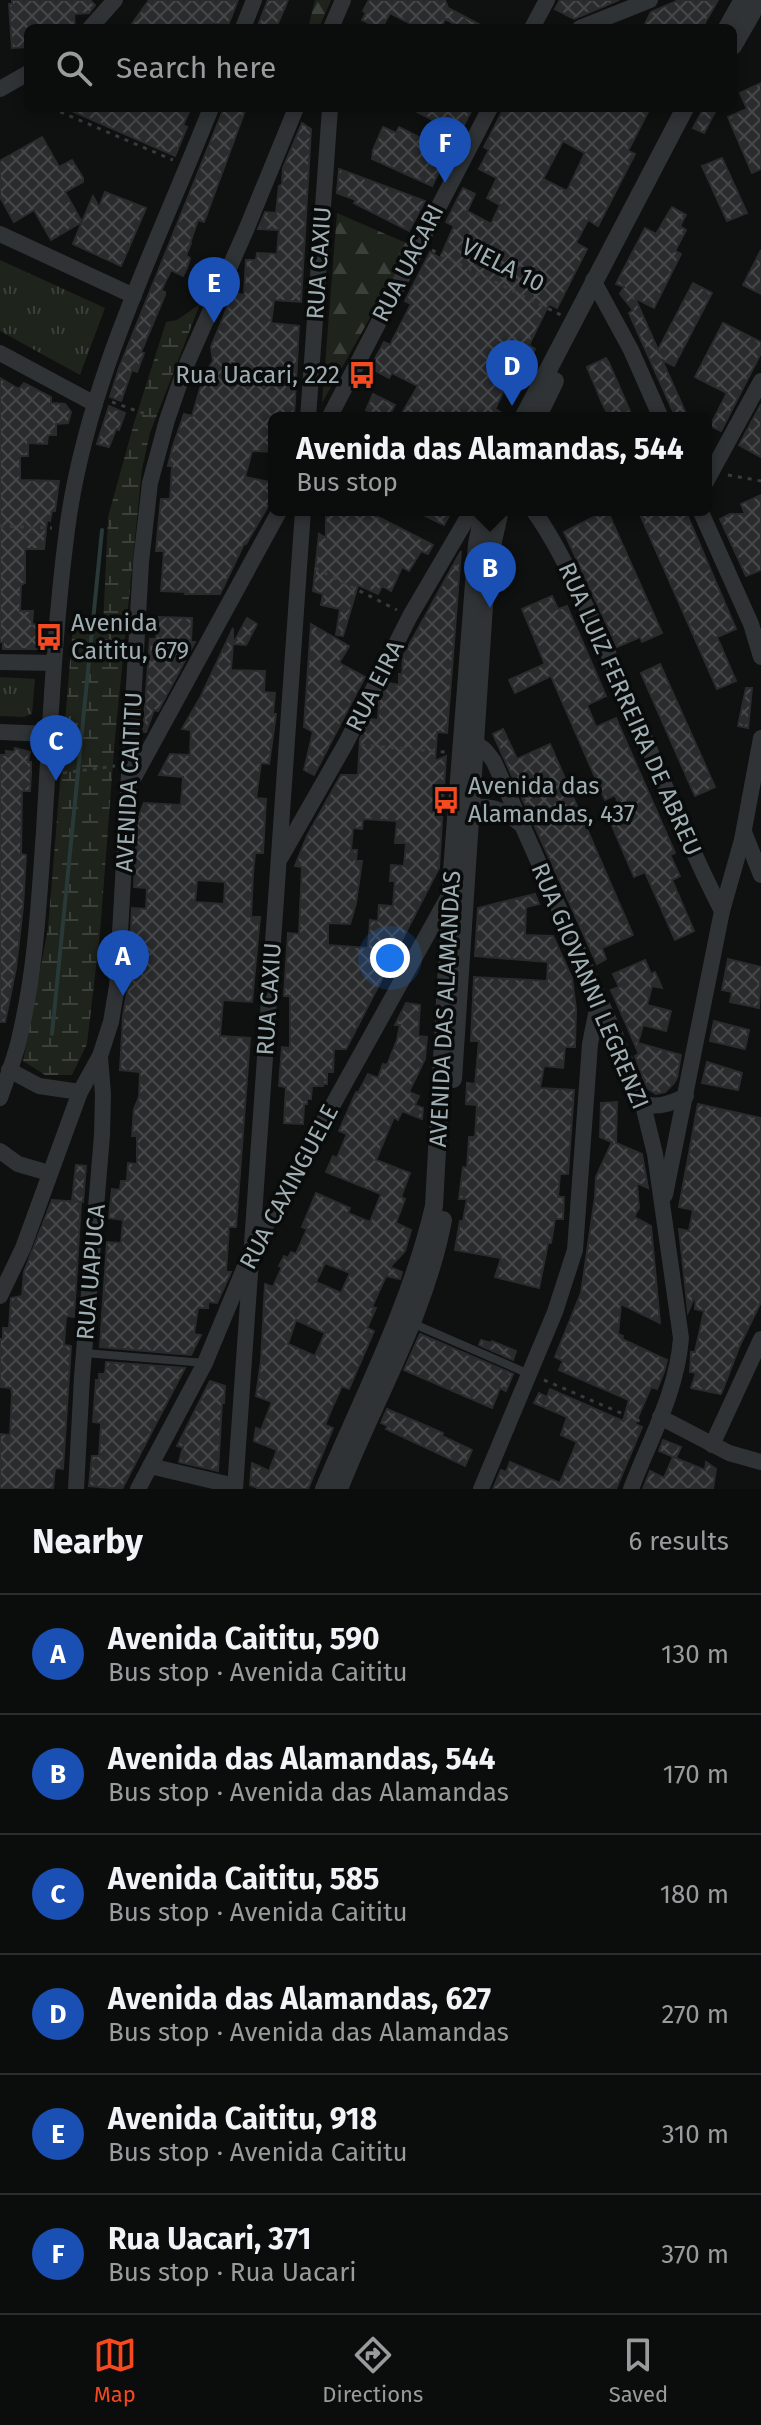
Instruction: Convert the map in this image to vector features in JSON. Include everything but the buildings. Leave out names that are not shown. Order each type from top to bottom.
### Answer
[{"type":"street","points":[[94,24],[115,0]]},
{"type":"street","points":[[245,24],[254,0]]},
{"type":"street","points":[[534,24],[547,0]]},
{"type":"street","points":[[590,24],[650,0]]},
{"type":"street","points":[[729,24],[745,0]]},
{"type":"street","points":[[737,39],[752,13],[754,0]]},
{"type":"street","points":[[0,71],[23,76]]},
{"type":"street","points":[[0,89],[23,76]]},
{"type":"street","points":[[0,1098],[9,1070],[8,1047],[20,1035],[38,924],[54,663],[67,528],[96,400],[134,296],[209,112]]},
{"type":"street","name":"AVENIDA CAITITU","points":[[0,1296],[23,1248],[80,1092],[100,1056],[111,1022],[117,986],[141,562],[150,483],[185,368],[294,112]]},
{"type":"street","name":"RUA CAXIU","points":[[308,412],[330,112]]},
{"type":"street","name":"RUA UACARI","points":[[332,412],[488,112]]},
{"type":"street","points":[[540,412],[596,286],[683,112]]},
{"type":"street","points":[[526,412],[572,320],[596,286],[696,112]]},
{"type":"street","points":[[0,234],[134,296]]},
{"type":"street","points":[[596,286],[631,350],[658,412]]},
{"type":"street","points":[[0,353],[96,400]]},
{"type":"street","points":[[712,471],[761,381]]},
{"type":"street","points":[[129,786],[277,516]]},
{"type":"street","name":"RUA CAXIU","points":[[235,1488],[303,516]]},
{"type":"street","name":"RUA EIRA","points":[[279,861],[346,743],[410,616],[468,516]]},
{"type":"street","name":"AVENIDA DAS ALAMANDAS","points":[[324,1489],[399,1317],[434,1206],[464,806],[477,544],[483,516]]},
{"type":"street","name":"AVENIDA DAS ALAMANDAS","points":[[467,746],[489,559],[499,516]]},
{"type":"street","name":"RUA LUIZ FERREIRA DE ABREU","points":[[537,516],[565,563],[600,635],[722,911]]},
{"type":"street","points":[[703,516],[751,624],[761,657]]},
{"type":"street","points":[[0,662],[54,663]]},
{"type":"street","points":[[0,732],[50,734]]},
{"type":"street","points":[[663,1204],[722,911],[744,832],[761,738]]},
{"type":"street","name":"RUA GIOVANNI LEGRENZI","points":[[467,746],[485,749],[494,762],[642,1103],[655,1154],[681,1338],[679,1364],[671,1394],[631,1489]]},
{"type":"street","points":[[464,806],[494,807],[520,824]]},
{"type":"street","points":[[744,832],[761,875]]},
{"type":"street","name":"AVENIDA DAS ALAMANDAS","points":[[339,1489],[411,1322],[429,1276],[441,1230],[447,1191],[458,886]]},
{"type":"street","name":"RUA CAXINGUELE","points":[[138,1489],[205,1363],[251,1252],[458,886]]},
{"type":"street","points":[[481,1489],[555,1312],[575,1250],[590,1044],[599,999]]},
{"type":"street","name":"RUA UAPUCA","points":[[76,1489],[102,1135],[100,1056]]},
{"type":"street","points":[[9,1070],[39,1086],[80,1092]]},
{"type":"street","points":[[642,1103],[655,1106],[668,1104],[686,1096]]},
{"type":"street","points":[[0,1151],[18,1164],[49,1173]]},
{"type":"street","points":[[712,1445],[761,1339]]},
{"type":"street","points":[[657,1422],[729,1453],[761,1462]]},
{"type":"street","points":[[150,1466],[235,1488]]},
{"type":"lane","points":[[411,1322],[529,1374]]},
{"type":"lane","points":[[84,1353],[205,1363]]},
{"type":"path","points":[[60,112],[188,166]]},
{"type":"path","name":"VIELA 10","points":[[418,243],[572,320]]},
{"type":"path","points":[[185,368],[310,381]]},
{"type":"path","points":[[96,400],[158,418]]},
{"type":"path","points":[[712,477],[761,481]]},
{"type":"path","points":[[0,526],[67,528]]},
{"type":"path","points":[[301,561],[410,616]]},
{"type":"path","points":[[346,743],[467,746]]},
{"type":"path","points":[[63,773],[102,768]]},
{"type":"path","points":[[529,1374],[657,1422]]},
{"type":"green space","points":[[315,0],[331,0],[321,24],[309,24]]},
{"type":"green space","points":[[337,213],[411,245],[322,403]]},
{"type":"green space","points":[[0,260],[105,308],[80,375],[0,331]]},
{"type":"green space","points":[[200,304],[150,433],[142,469],[87,1044],[72,1075],[45,1075],[23,1061],[48,928],[73,625],[103,627],[108,517],[134,423],[166,322],[177,320]]},
{"type":"green space","points":[[0,677],[35,679],[32,714],[24,717],[0,716]]},
{"type":"waterway","points":[[52,1034],[102,530]]},
{"type":"place","name":"Rua Uacari, 371","points":[[445,183]]},
{"type":"place","name":"Avenida Caititu, 918","points":[[214,323]]},
{"type":"place","name":"Rua Uacari, 222","points":[[362,375]]},
{"type":"place","name":"Avenida das Alamandas, 627","points":[[512,406]]},
{"type":"place","name":"Avenida das Alamandas, 544","points":[[490,608]]},
{"type":"place","name":"Avenida Caititu, 679","points":[[49,637]]},
{"type":"place","name":"Avenida Caititu, 585","points":[[56,781]]},
{"type":"place","name":"Avenida das Alamandas, 437","points":[[446,800]]},
{"type":"place","name":"Avenida Caititu, 590","points":[[123,996]]}]
